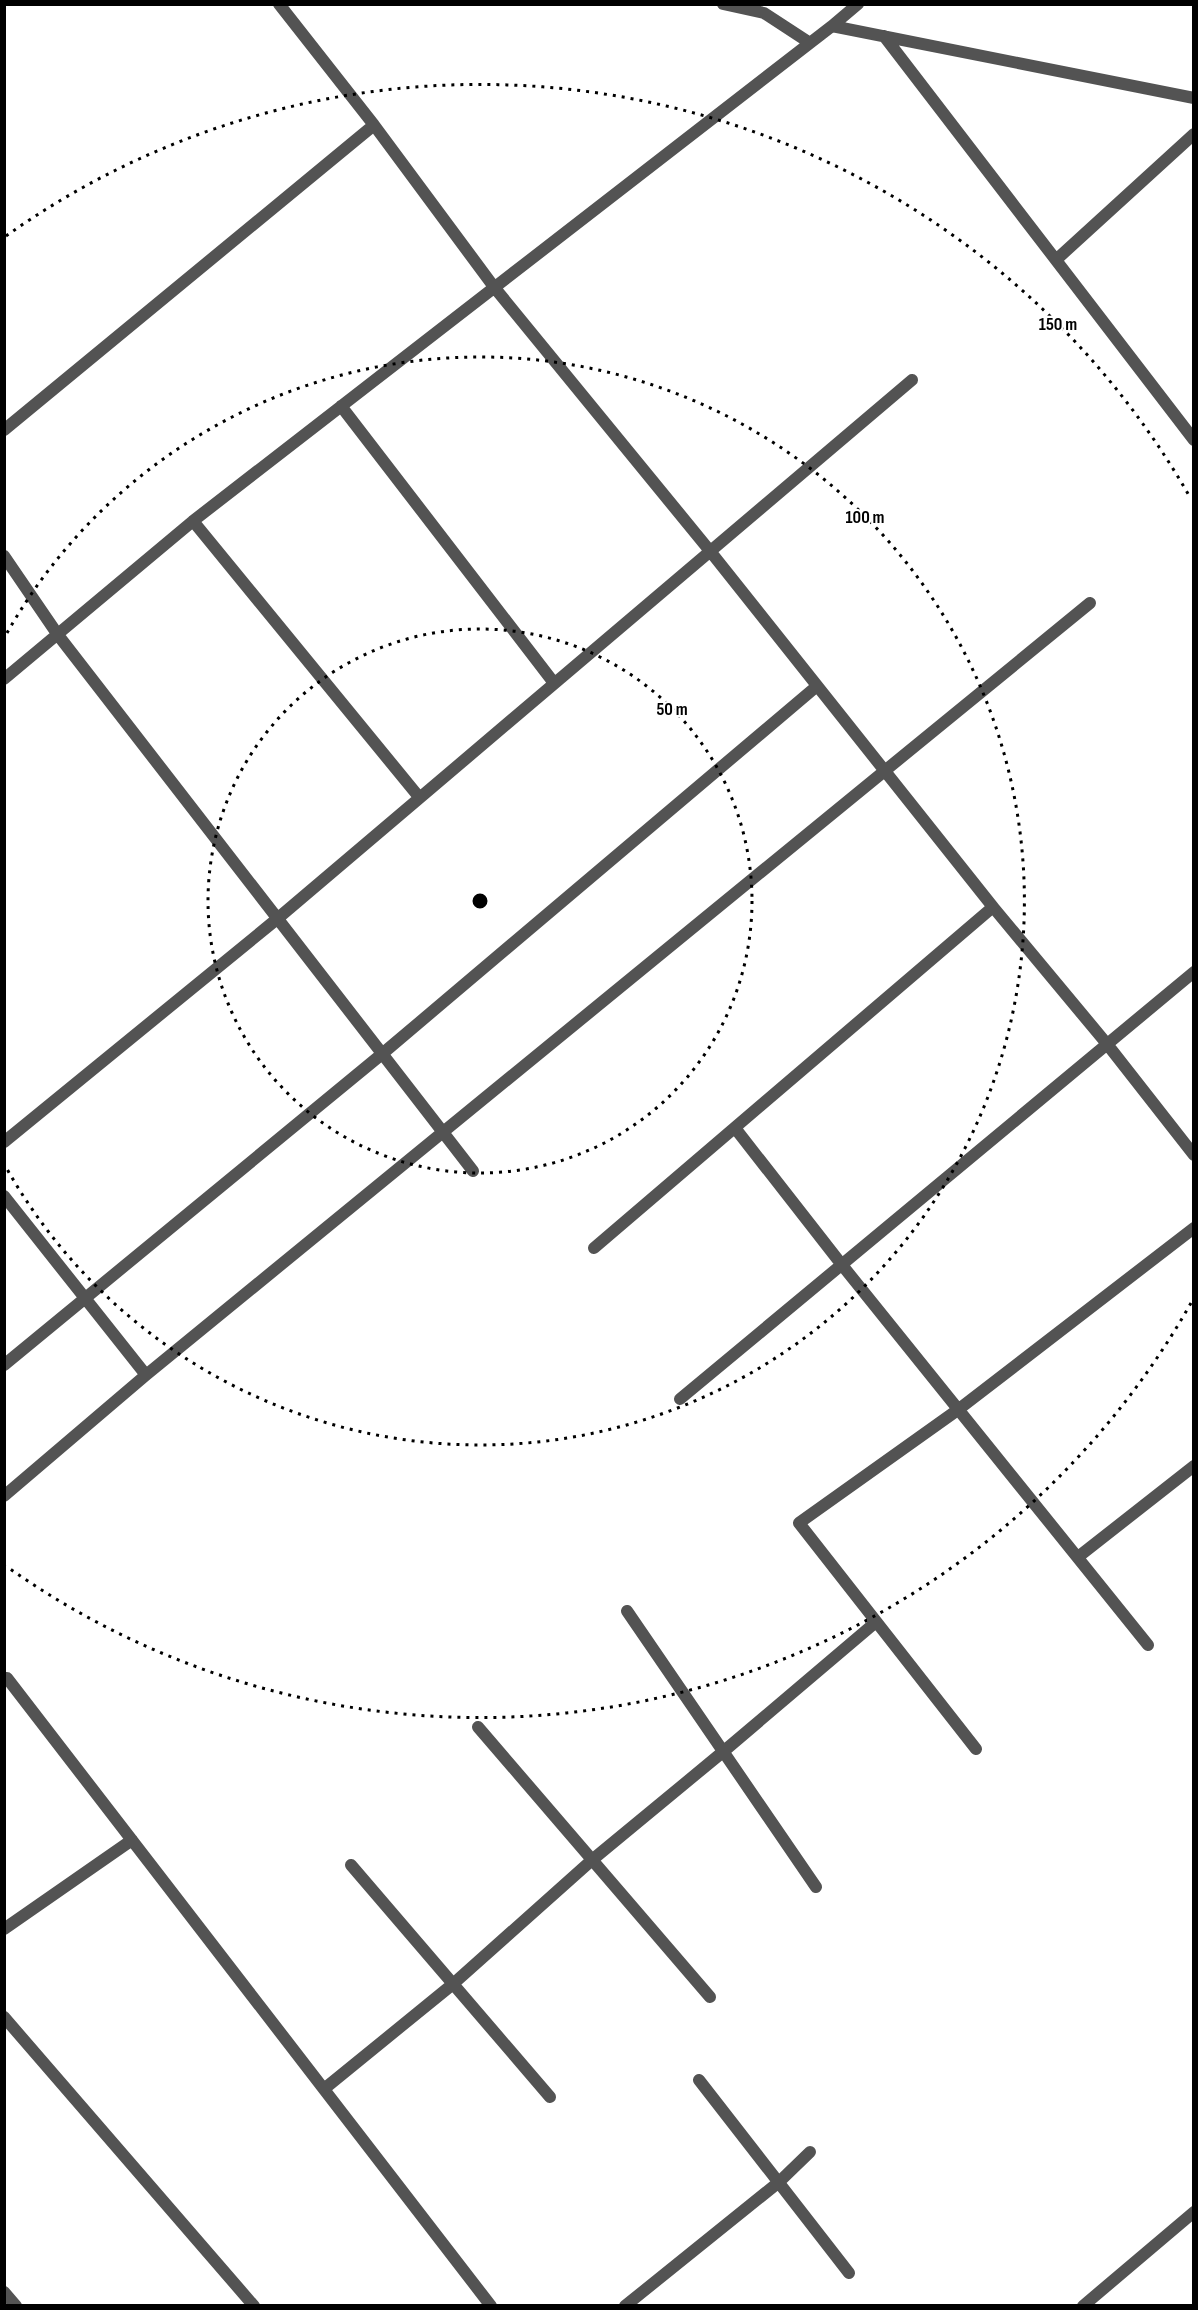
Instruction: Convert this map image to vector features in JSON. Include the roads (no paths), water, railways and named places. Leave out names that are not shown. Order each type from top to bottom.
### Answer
[{"type":"street","points":[[279,4],[374,125],[494,287],[710,551],[993,908],[1107,1044],[1194,1155]]},
{"type":"street","points":[[723,4],[764,13]]},
{"type":"street","points":[[746,4],[810,43]]},
{"type":"street","points":[[4,679],[193,521],[858,4]]},
{"type":"street","points":[[832,26],[1194,98]]},
{"type":"street","points":[[884,36],[1194,440]]},
{"type":"street","points":[[4,430],[374,125]]},
{"type":"street","points":[[1057,259],[1192,138]]},
{"type":"street","points":[[4,1142],[277,919],[912,380]]},
{"type":"street","points":[[341,406],[554,683]]},
{"type":"street","points":[[193,521],[419,797]]},
{"type":"street","points":[[4,556],[58,635],[472,1171]]},
{"type":"street","points":[[4,1496],[146,1375],[1090,603]]},
{"type":"street","points":[[4,1365],[382,1054],[817,686]]},
{"type":"street","points":[[594,1248],[993,908]]},
{"type":"street","points":[[680,1400],[1194,972]]},
{"type":"street","points":[[735,1128],[842,1265],[1148,1645]]},
{"type":"street","points":[[4,1196],[146,1375]]},
{"type":"street","points":[[976,1749],[799,1523],[959,1408],[1194,1228]]},
{"type":"street","points":[[1078,1557],[1194,1466]]},
{"type":"street","points":[[627,1611],[816,1887]]},
{"type":"street","points":[[324,2089],[453,1984],[592,1860],[876,1622]]},
{"type":"street","points":[[4,1678],[7,1678],[491,2306]]},
{"type":"street","points":[[478,1727],[710,1997]]},
{"type":"street","points":[[4,1929],[132,1840]]},
{"type":"street","points":[[351,1865],[550,2097]]},
{"type":"street","points":[[4,2017],[254,2306]]},
{"type":"street","points":[[699,2080],[849,2273]]},
{"type":"street","points":[[625,2306],[778,2182],[810,2152]]},
{"type":"street","points":[[1083,2306],[1194,2212]]},
{"type":"street","points":[[4,2292],[16,2306]]}]
